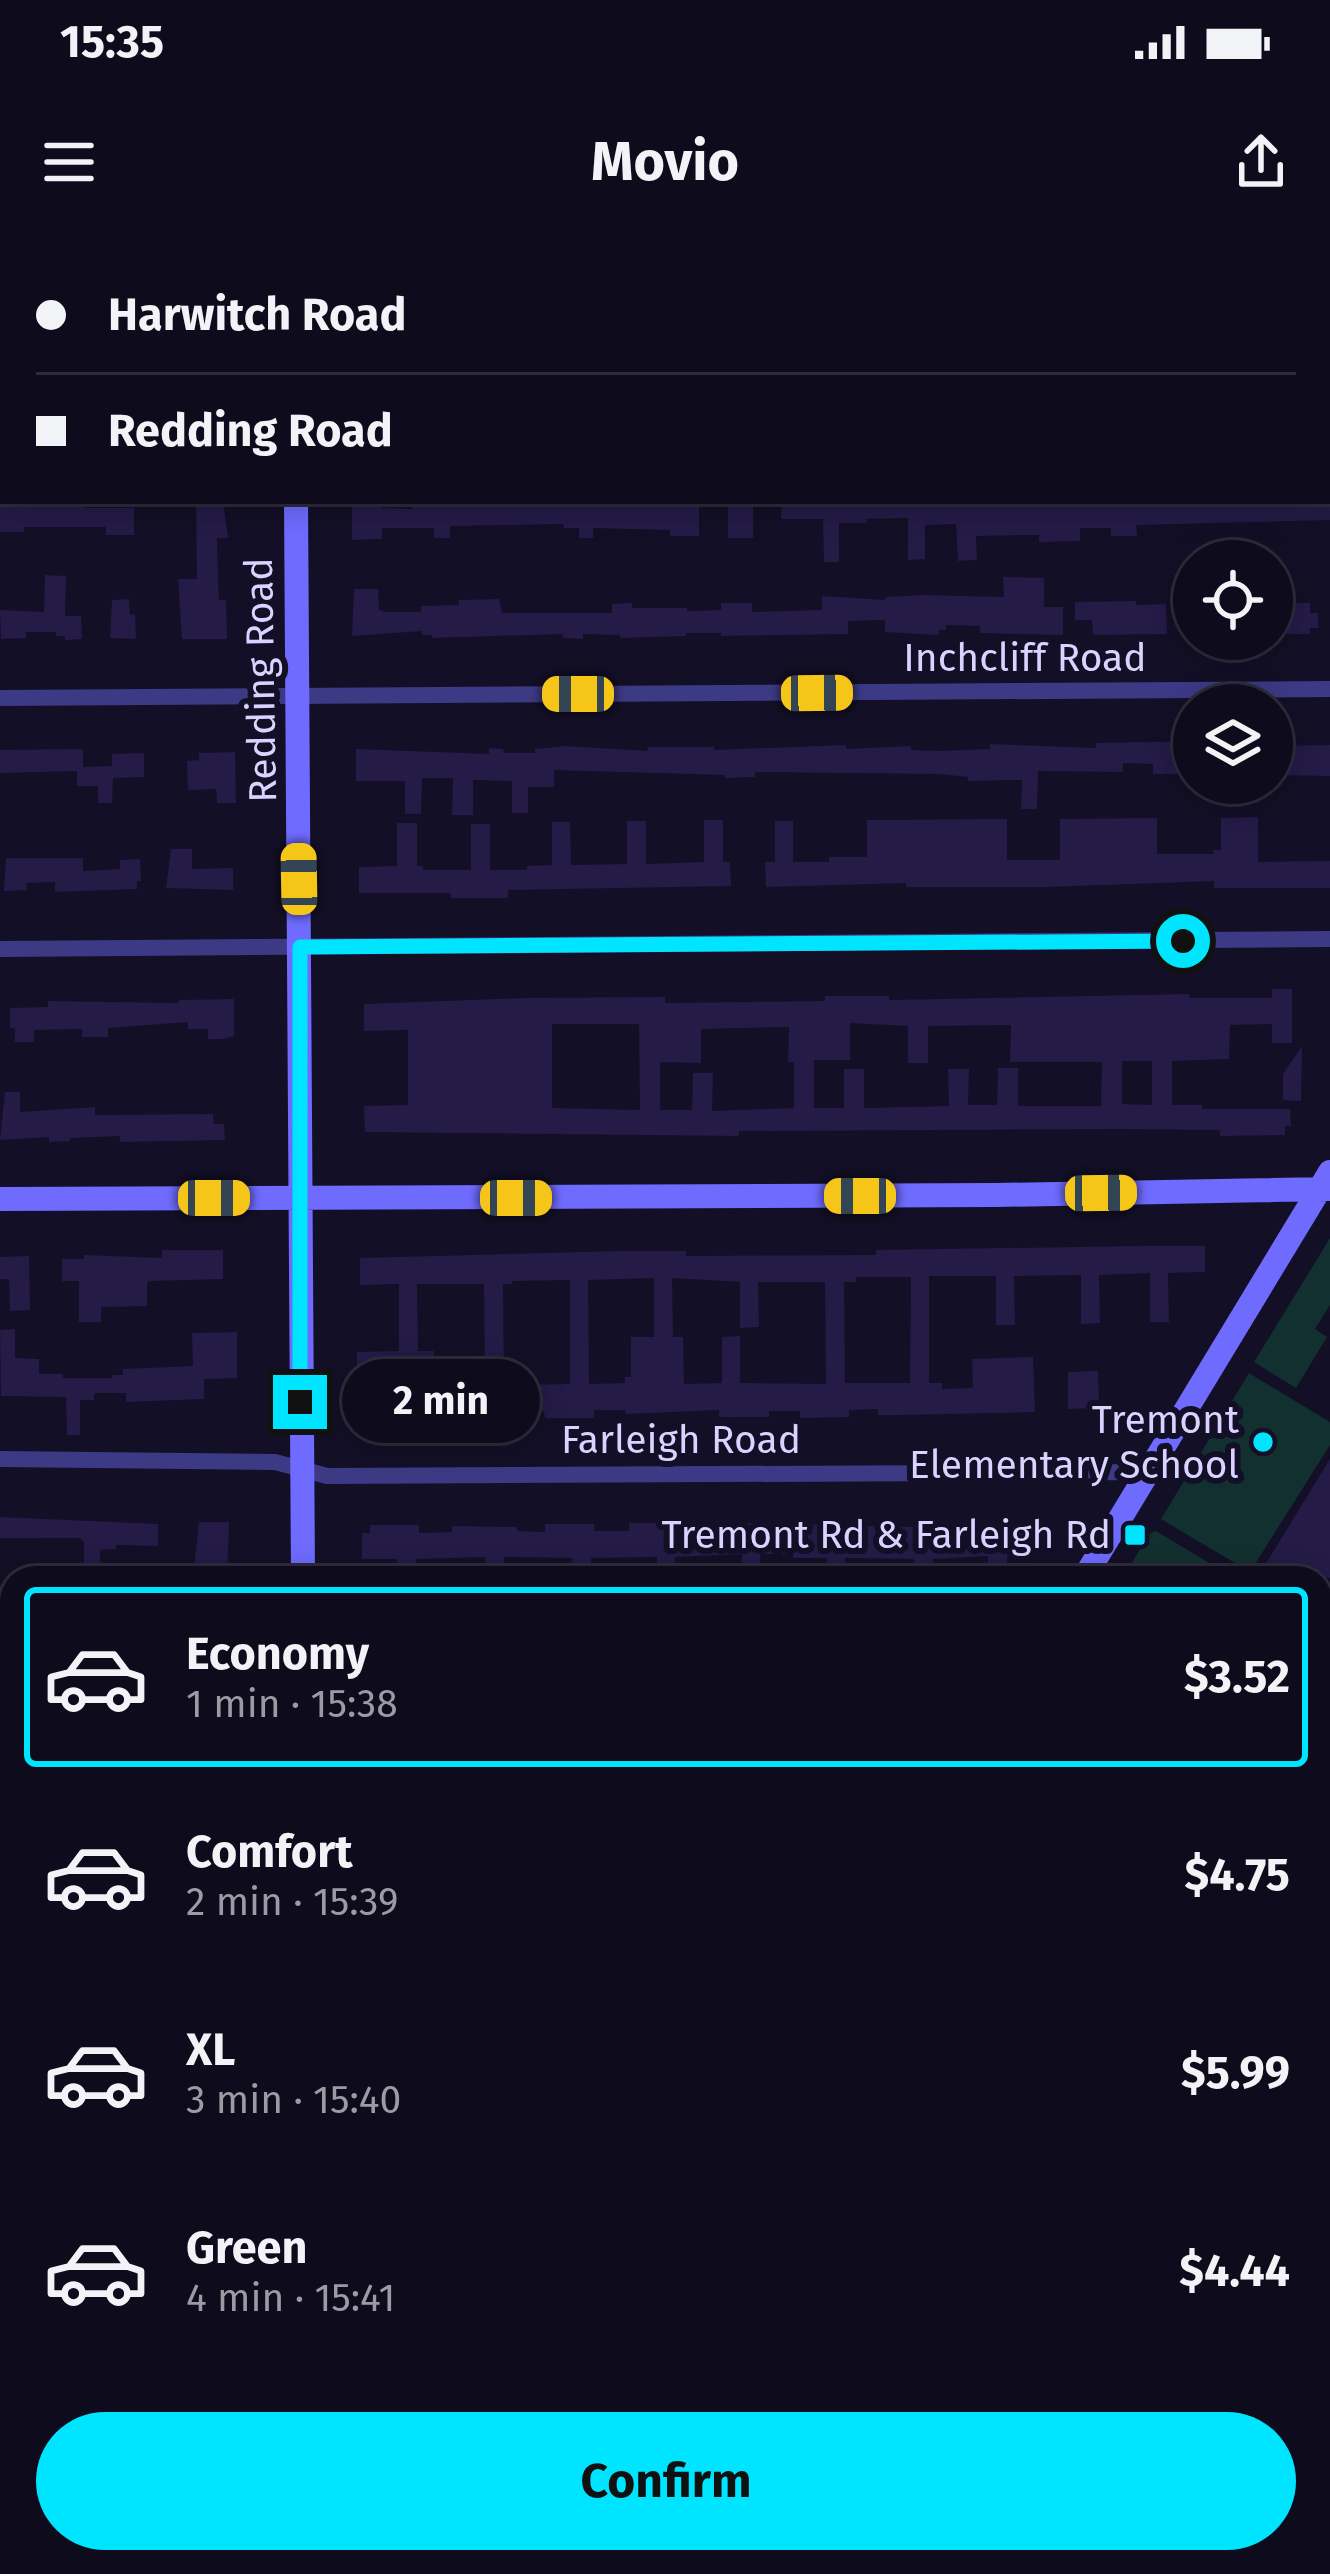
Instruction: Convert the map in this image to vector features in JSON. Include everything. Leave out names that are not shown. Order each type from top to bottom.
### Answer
[{"type":"main road","name":"Redding Road","points":[[296,504],[303,1566]]},
{"type":"main road","points":[[0,1199],[1326,1184]]},
{"type":"main road","points":[[1091,1566],[1326,1184]]},
{"type":"street","name":"Inchcliff Road","points":[[0,698],[1330,689]]},
{"type":"street","points":[[0,949],[1330,939]]},
{"type":"street","name":"Farleigh Road","points":[[0,1459],[275,1462],[343,1476],[1148,1472]]},
{"type":"green space","points":[[1330,1238],[1330,1305],[1315,1329],[1327,1337],[1296,1388],[1254,1362]]},
{"type":"green space","points":[[1249,1373],[1330,1422],[1330,1445],[1254,1566],[1240,1566],[1161,1519]]},
{"type":"green space","points":[[1156,1531],[1214,1566],[1130,1566],[1149,1534]]},
{"type":"building","points":[[196,504],[223,504],[228,538],[217,538],[218,579],[219,600],[226,600],[227,639],[182,639],[178,579],[197,579]]},
{"type":"building","points":[[352,504],[412,509],[412,504],[699,504],[699,536],[670,536],[670,530],[593,528],[593,538],[579,538],[579,528],[564,528],[563,524],[450,526],[450,538],[434,538],[434,528],[382,528],[382,539],[352,540]]},
{"type":"building","points":[[728,504],[753,504],[753,538],[728,538]]},
{"type":"building","points":[[782,504],[1330,504],[1330,520],[1136,525],[1137,536],[1111,536],[1111,528],[1080,528],[1080,541],[1039,542],[1039,535],[976,536],[977,560],[958,561],[956,524],[925,525],[925,559],[908,560],[908,518],[839,523],[839,562],[824,562],[823,519],[781,519]]},
{"type":"building","points":[[0,507],[134,508],[134,535],[106,535],[106,527],[24,527],[24,532],[0,532]]},
{"type":"building","points":[[45,575],[66,576],[65,616],[81,616],[82,639],[65,640],[56,632],[26,632],[26,638],[1,639],[0,610],[44,612]]},
{"type":"building","points":[[1003,577],[1044,578],[1044,607],[1063,607],[1063,635],[980,633],[980,626],[946,625],[939,635],[885,632],[885,620],[848,621],[848,634],[432,638],[422,631],[352,636],[354,589],[378,589],[379,610],[386,612],[421,612],[421,606],[499,599],[502,613],[612,613],[612,604],[632,603],[632,608],[687,611],[721,610],[721,603],[752,603],[752,612],[822,610],[822,596],[885,600],[923,595],[1004,597]]},
{"type":"building","points":[[129,599],[136,639],[110,638],[112,600]]},
{"type":"building","points":[[1136,601],[1136,605],[1166,604],[1167,634],[1093,635],[1092,620],[1075,620],[1075,602]]},
{"type":"building","points":[[1293,603],[1310,603],[1310,613],[1318,613],[1318,628],[1310,628],[1310,634],[1293,634]]},
{"type":"building","points":[[1173,742],[1173,774],[1153,774],[1153,764],[1123,763],[1123,772],[1038,771],[1037,809],[1021,809],[1022,780],[755,772],[755,777],[725,778],[554,770],[554,787],[528,787],[528,813],[512,813],[512,781],[473,780],[473,815],[452,815],[453,778],[422,778],[421,814],[405,814],[405,781],[356,781],[356,749],[489,754],[489,748],[535,753],[535,749],[566,746],[647,751],[648,747],[714,750],[846,745],[846,749],[911,746],[911,750],[939,751],[990,749],[990,744],[1096,748],[1096,743]]},
{"type":"building","points":[[1330,745],[1330,776],[1293,775],[1293,746]]},
{"type":"building","points":[[83,749],[83,767],[112,766],[112,754],[144,753],[144,777],[113,778],[112,803],[98,803],[98,786],[77,786],[77,771],[0,773],[0,750]]},
{"type":"building","points":[[235,752],[236,803],[217,803],[216,789],[188,790],[187,761],[199,760],[199,753]]},
{"type":"building","points":[[1258,817],[1258,862],[1330,861],[1330,888],[1214,888],[1214,881],[1047,887],[906,887],[906,883],[766,887],[765,862],[775,862],[775,821],[793,821],[793,862],[829,862],[829,857],[867,857],[867,820],[1007,819],[1007,860],[1057,860],[1060,819],[1157,818],[1157,854],[1214,854],[1213,850],[1221,850],[1221,818]]},
{"type":"building","points":[[704,820],[723,820],[723,862],[730,862],[731,886],[508,890],[508,898],[359,893],[359,867],[397,866],[397,823],[417,823],[417,866],[423,870],[471,870],[471,824],[490,824],[490,870],[527,870],[527,866],[552,865],[552,822],[570,822],[571,865],[627,864],[627,821],[646,821],[646,864],[704,862]]},
{"type":"building","points":[[171,849],[192,849],[192,869],[233,868],[233,890],[166,888]]},
{"type":"building","points":[[6,858],[83,858],[83,871],[120,869],[120,860],[140,859],[141,881],[137,889],[55,892],[55,882],[26,883],[27,890],[4,891]]},
{"type":"building","points":[[1272,989],[1292,989],[1292,1043],[1272,1043],[1272,1024],[1230,1025],[1229,1059],[1172,1061],[1172,1105],[1290,1109],[1291,1126],[1285,1126],[1285,1135],[1122,1129],[739,1131],[739,1136],[365,1132],[364,1106],[408,1105],[408,1030],[364,1031],[364,1004],[665,997],[665,1003],[825,1001],[825,996],[889,996],[889,1000],[1189,994],[1189,998],[1272,998]],"holes":[[[850,1023],[908,1026],[908,1063],[928,1063],[928,1026],[1011,1025],[1010,1062],[1102,1062],[1101,1106],[1018,1106],[1018,1068],[998,1068],[997,1105],[968,1105],[969,1069],[948,1069],[949,1106],[864,1108],[864,1069],[844,1069],[844,1108],[814,1108],[814,1060],[850,1060]],[[552,1024],[639,1024],[640,1110],[552,1108]],[[789,1027],[794,1108],[712,1111],[713,1073],[693,1073],[692,1110],[660,1110],[660,1062],[701,1063],[701,1029]],[[1122,1061],[1152,1061],[1152,1105],[1122,1104]]]},
{"type":"building","points":[[234,999],[234,1036],[223,1039],[208,1039],[208,1029],[188,1029],[188,1022],[108,1028],[108,1037],[82,1037],[82,1029],[34,1030],[34,1042],[15,1042],[15,1028],[10,1028],[10,1008],[48,1007],[48,1001]]},
{"type":"building","points":[[1302,1046],[1301,1101],[1283,1100],[1283,1074]]},
{"type":"building","points":[[5,1092],[20,1092],[20,1112],[95,1107],[95,1115],[213,1114],[214,1124],[224,1124],[225,1140],[120,1142],[120,1136],[49,1142],[49,1137],[0,1140]]},
{"type":"building","points":[[1205,1246],[1205,1272],[1168,1273],[1169,1322],[1150,1322],[1150,1273],[1099,1275],[1100,1323],[1081,1324],[1081,1275],[1014,1276],[1015,1325],[996,1325],[996,1276],[929,1276],[929,1383],[942,1383],[942,1389],[973,1388],[972,1359],[1033,1357],[1035,1412],[878,1415],[878,1409],[849,1410],[849,1417],[800,1418],[800,1411],[769,1411],[769,1417],[719,1417],[719,1410],[626,1414],[625,1410],[594,1410],[594,1418],[545,1418],[544,1411],[510,1413],[510,1419],[357,1423],[357,1352],[399,1351],[399,1284],[360,1285],[360,1258],[621,1251],[686,1251],[686,1256],[876,1255],[876,1250]],"holes":[[[856,1277],[911,1277],[910,1383],[845,1383],[844,1282],[856,1282]],[[654,1278],[654,1337],[631,1337],[631,1377],[625,1377],[625,1383],[589,1384],[588,1280]],[[672,1278],[740,1282],[740,1328],[759,1327],[758,1282],[825,1282],[826,1384],[740,1383],[740,1336],[722,1337],[722,1383],[684,1384],[683,1337],[673,1337]],[[570,1280],[570,1384],[504,1385],[503,1284]],[[417,1284],[484,1284],[485,1385],[435,1386],[434,1351],[418,1351]]]},
{"type":"building","points":[[162,1250],[223,1250],[223,1279],[150,1281],[147,1306],[101,1307],[101,1322],[79,1322],[79,1281],[62,1281],[62,1259],[84,1259],[84,1255],[162,1258]]},
{"type":"building","points":[[29,1256],[30,1310],[10,1311],[9,1279],[0,1279],[0,1257]]},
{"type":"building","points":[[15,1329],[15,1358],[39,1359],[39,1374],[63,1374],[63,1378],[112,1378],[123,1375],[123,1369],[193,1366],[192,1333],[237,1332],[237,1378],[204,1379],[204,1399],[126,1402],[126,1393],[94,1393],[94,1400],[80,1400],[80,1435],[67,1435],[66,1397],[1,1396],[0,1330]]},
{"type":"building","points":[[1098,1371],[1099,1408],[1068,1409],[1068,1372]]},
{"type":"building","points":[[1330,1459],[1330,1566],[1264,1566]]},
{"type":"building","points":[[0,1517],[158,1524],[158,1546],[116,1545],[116,1549],[100,1550],[101,1566],[84,1566],[80,1538],[0,1538]]},
{"type":"building","points":[[199,1522],[229,1522],[227,1566],[194,1566]]},
{"type":"building","points":[[629,1523],[679,1523],[679,1530],[748,1523],[1034,1530],[1034,1556],[1007,1556],[1007,1566],[988,1566],[988,1556],[933,1559],[933,1566],[914,1566],[914,1559],[845,1558],[845,1566],[827,1566],[827,1558],[793,1558],[793,1554],[760,1554],[760,1566],[742,1566],[742,1554],[675,1557],[675,1566],[657,1566],[657,1557],[591,1558],[591,1566],[572,1566],[572,1558],[504,1557],[504,1566],[485,1566],[485,1557],[416,1559],[416,1566],[397,1566],[397,1559],[362,1559],[362,1533],[370,1533],[370,1525],[419,1525],[419,1533],[452,1532],[452,1526],[545,1532],[545,1524],[594,1524],[594,1531],[629,1531]]},
{"type":"place","name":"Tremont Elementary School","points":[[1263,1442]]},
{"type":"place","name":"Tremont Rd & Farleigh Rd","points":[[1135,1535]]},
{"type":"route","points":[[300,1402],[300,947],[1183,941]]}]
